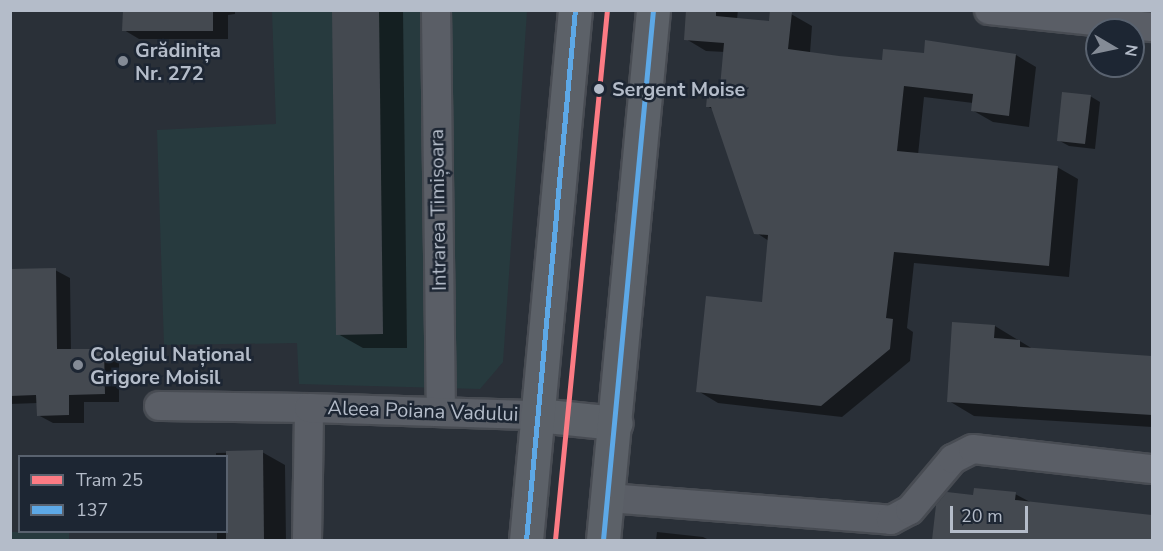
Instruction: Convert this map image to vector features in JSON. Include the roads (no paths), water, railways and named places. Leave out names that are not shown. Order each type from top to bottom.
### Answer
[{"type":"main road","points":[[526,540],[575,10]]},
{"type":"main road","points":[[603,540],[616,423],[653,10]]},
{"type":"main road","points":[[537,415],[616,423]]},
{"type":"street","name":"Intrarea Timișoara","points":[[436,10],[441,409]]},
{"type":"street","points":[[988,10],[1091,16],[1152,27]]},
{"type":"street","name":"Aleea Poiana Vadului","points":[[159,406],[441,409],[537,415]]},
{"type":"street","name":"Aleea Poiana Vadului","points":[[307,540],[309,408]]},
{"type":"street","points":[[608,498],[891,520],[910,510],[953,459],[973,449],[1152,469]]},
{"type":"tram line","name":"25","points":[[555,540],[607,10]]},
{"type":"place","name":"Grădinița Nr. 272","points":[[123,61]]},
{"type":"place","name":"Sergent Moise","points":[[599,89]]},
{"type":"place","name":"Colegiul Național Grigore Moisil","points":[[78,365]]}]
